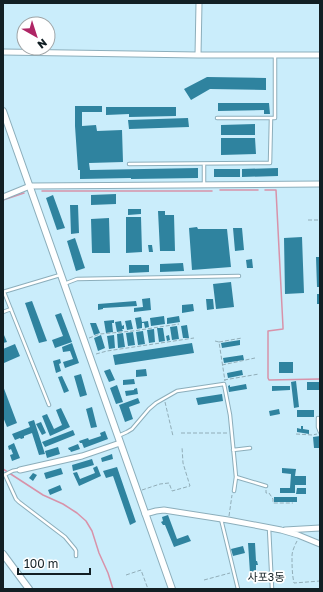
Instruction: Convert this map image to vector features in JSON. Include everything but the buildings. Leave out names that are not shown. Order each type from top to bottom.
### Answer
[{"type":"street","points":[[198,55],[199,3]]},
{"type":"street","points":[[3,52],[320,55]]},
{"type":"street","points":[[3,111],[172,589]]},
{"type":"street","points":[[3,196],[30,186],[320,184]]},
{"type":"street","points":[[20,470],[76,458],[120,443]]},
{"type":"street","points":[[145,514],[152,511],[164,510],[269,527],[298,535],[320,544]]},
{"type":"street","points":[[281,530],[320,528]]},
{"type":"street","points":[[3,554],[29,589]]},
{"type":"lane","points":[[217,118],[275,118],[275,55]]},
{"type":"lane","points":[[129,164],[270,163],[271,118]]},
{"type":"lane","points":[[204,164],[204,185]]},
{"type":"lane","points":[[49,404],[4,292],[60,275]]},
{"type":"lane","points":[[64,284],[77,279],[239,276]]},
{"type":"lane","points":[[3,312],[11,309]]},
{"type":"lane","points":[[118,436],[132,429],[149,409],[177,391],[224,384],[230,415],[234,450],[236,477],[234,491]]},
{"type":"lane","points":[[318,418],[320,433]]},
{"type":"lane","points":[[234,450],[250,448]]},
{"type":"lane","points":[[20,470],[11,471],[4,475],[16,499],[65,537],[75,549],[76,556]]},
{"type":"lane","points":[[236,477],[266,486]]},
{"type":"lane","points":[[221,519],[238,589]]},
{"type":"lane","points":[[269,527],[272,589]]},
{"type":"path","points":[[308,220],[320,220]]},
{"type":"path","points":[[84,340],[100,334],[134,331],[179,324]]},
{"type":"path","points":[[89,356],[107,351],[194,338]]},
{"type":"path","points":[[215,341],[219,342],[242,338]]},
{"type":"path","points":[[219,342],[224,384]]},
{"type":"path","points":[[222,365],[254,358]]},
{"type":"path","points":[[224,380],[259,374]]},
{"type":"path","points":[[165,398],[173,436]]},
{"type":"path","points":[[181,433],[232,433]]},
{"type":"path","points":[[296,434],[312,435],[320,433]]},
{"type":"path","points":[[137,492],[160,484],[169,483],[172,491],[190,486],[183,463],[182,447]]},
{"type":"path","points":[[266,486],[266,493],[269,493],[273,499],[273,503],[293,503]]},
{"type":"path","points":[[228,520],[232,492],[234,491]]},
{"type":"path","points":[[298,535],[292,555],[292,573],[294,583],[320,580]]},
{"type":"path","points":[[126,575],[141,570],[148,589]]},
{"type":"path","points":[[204,580],[234,572]]},
{"type":"waterway","points":[[220,190],[258,190]]},
{"type":"waterway","points":[[265,190],[276,190],[283,327],[283,329],[268,331],[268,378],[269,380],[320,379]]},
{"type":"waterway","points":[[42,191],[212,191]]},
{"type":"waterway","points":[[3,200],[24,193]]},
{"type":"waterway","points":[[3,469],[43,495],[63,504],[86,521],[92,531],[113,589]]},
{"type":"district","name":"사포3동","points":[[266,576]]}]
